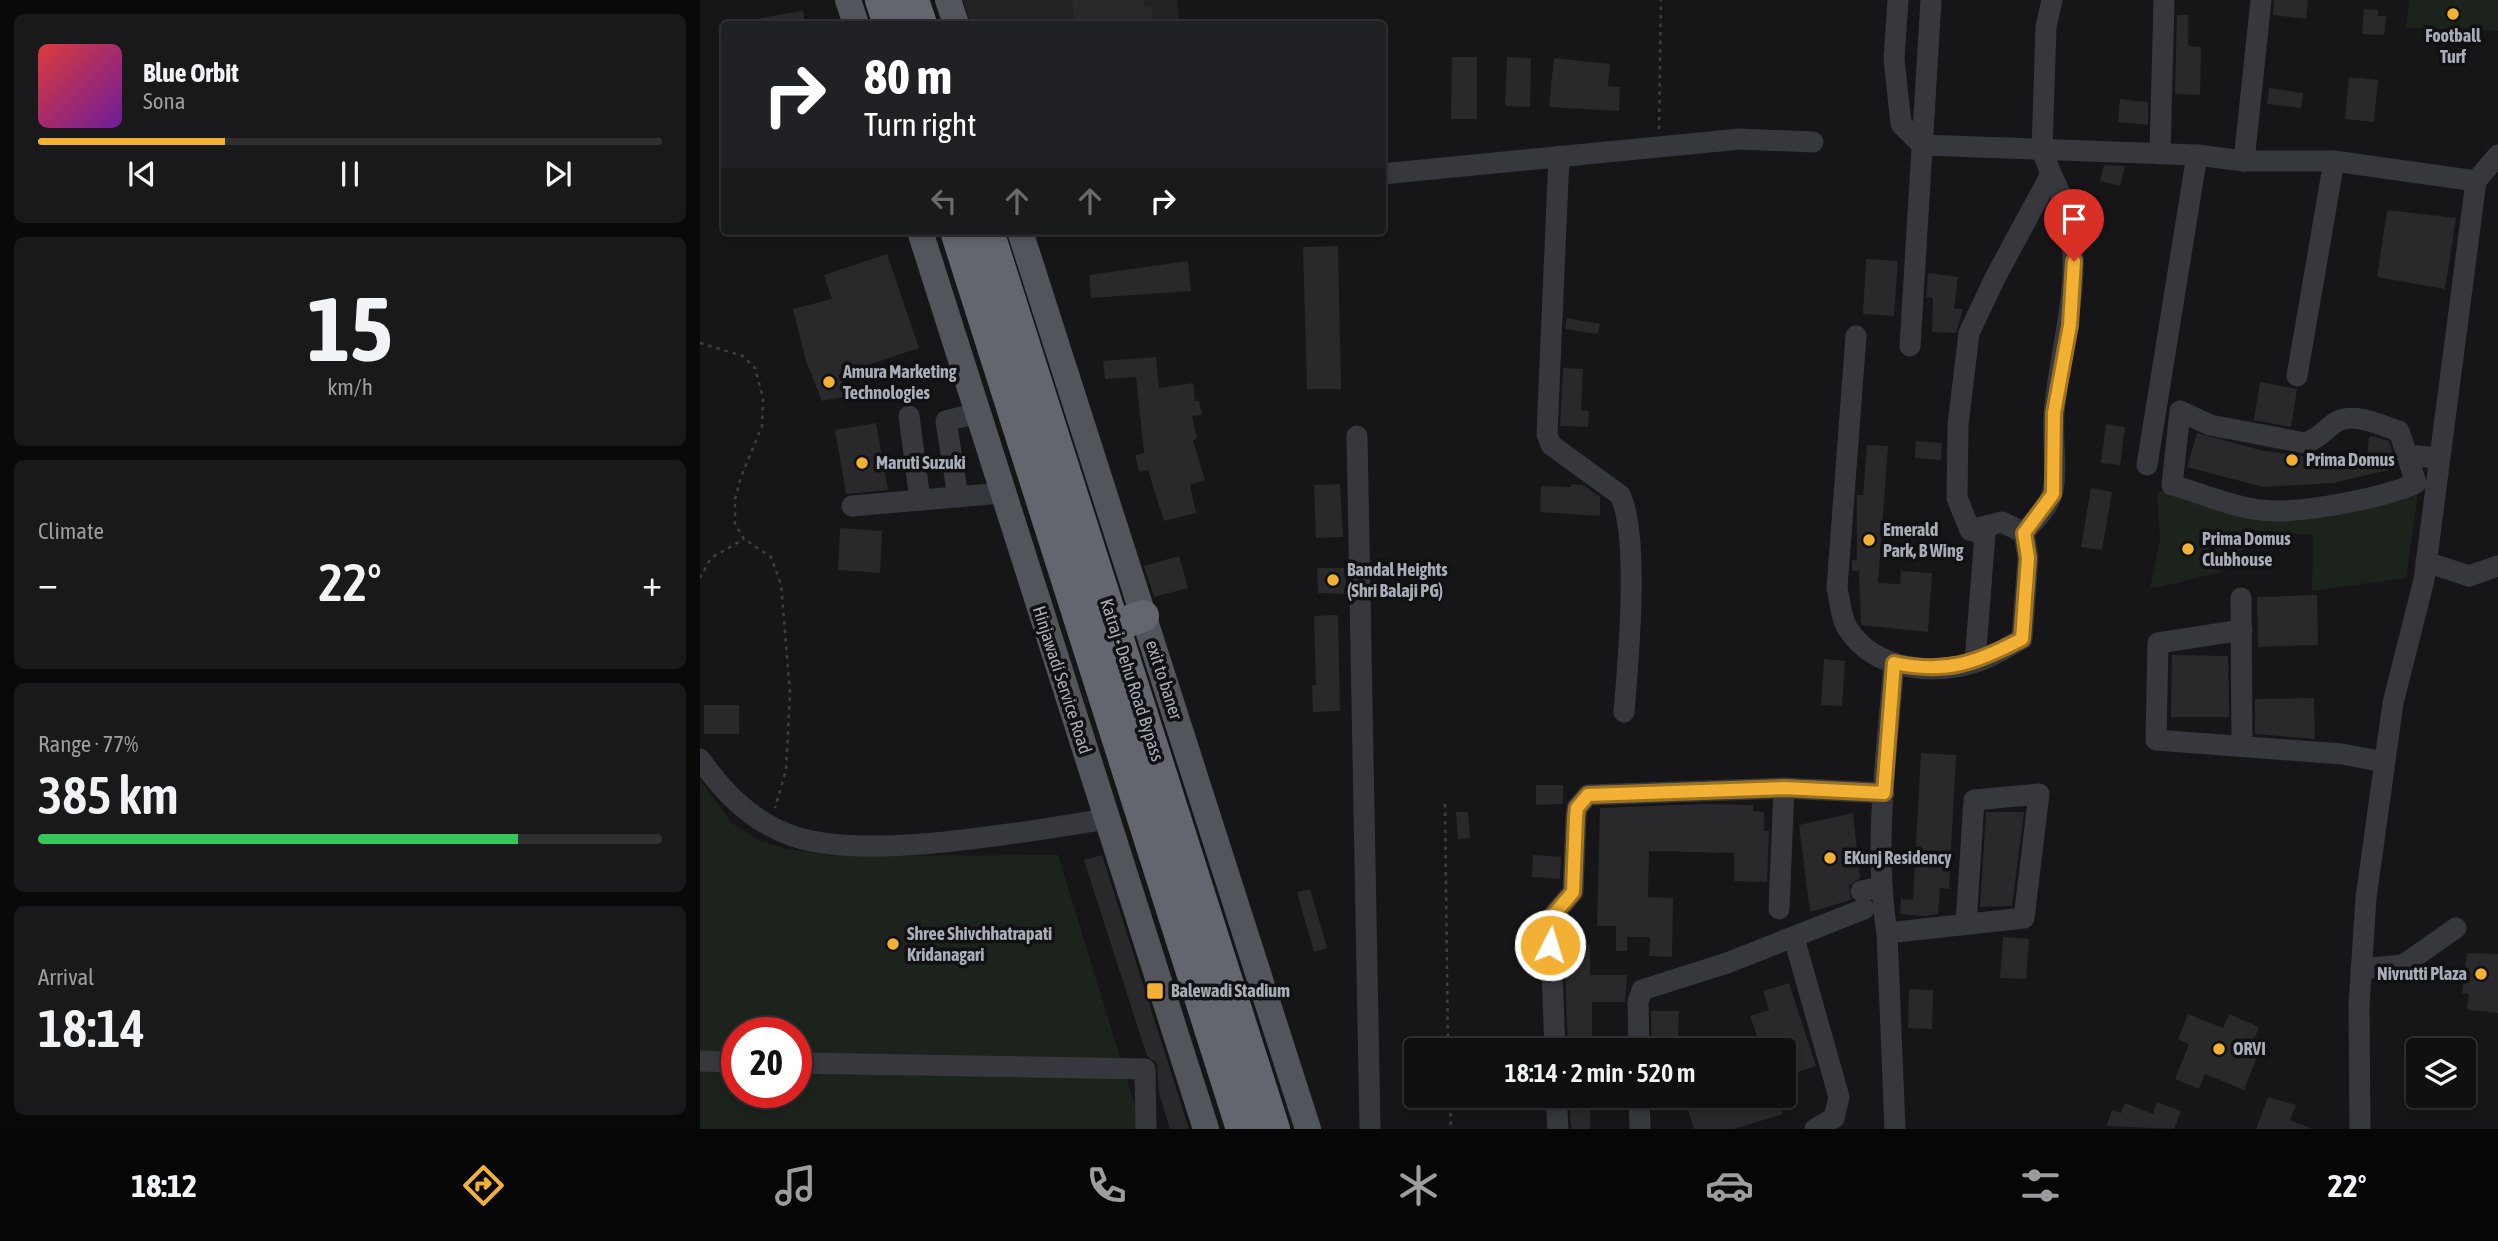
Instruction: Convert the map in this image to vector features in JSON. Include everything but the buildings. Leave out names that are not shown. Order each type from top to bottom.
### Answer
[{"type":"highway","points":[[881,0],[888,21]]},
{"type":"highway","points":[[913,0],[920,21]]},
{"type":"highway","name":"Katraj - Dehu Road Bypass","points":[[957,235],[1242,1129]]},
{"type":"highway","name":"Katraj - Dehu Road Bypass","points":[[989,235],[1129,621],[1274,1129]]},
{"type":"main road","points":[[848,0],[855,21]]},
{"type":"main road","points":[[948,0],[955,21]]},
{"type":"main road","name":"Hinjawadi Service Road","points":[[921,235],[1206,1129]]},
{"type":"main road","name":"exit to baner","points":[[1021,235],[1129,621],[1308,1129]]},
{"type":"street","points":[[1898,0],[1894,59],[1901,124],[1922,145],[2197,155],[2244,161],[2334,161],[2476,181]]},
{"type":"street","points":[[1910,346],[1931,0]]},
{"type":"street","points":[[1856,336],[1837,588],[1846,628],[1870,654],[1894,663],[1923,669],[1975,662],[2022,639],[2028,558],[2024,533],[2053,494],[2054,413],[2070,325],[2074,261],[2065,198],[2042,150],[2046,27],[2052,0]]},
{"type":"street","points":[[2160,154],[2164,0]]},
{"type":"street","points":[[2244,161],[2261,0]]},
{"type":"street","points":[[1386,174],[1740,139],[1813,142]]},
{"type":"street","points":[[2147,465],[2197,155]]},
{"type":"street","points":[[2360,1129],[2361,970],[2366,898],[2384,762],[2393,703],[2426,562],[2476,181],[2498,155]]},
{"type":"street","points":[[1559,156],[1547,434],[1551,445],[1620,495],[1625,505],[1629,523],[1630,592],[1624,712]]},
{"type":"street","points":[[2298,376],[2334,161]]},
{"type":"street","points":[[1970,530],[1957,498],[1958,425],[1969,333],[1994,278],[2051,173]]},
{"type":"street","points":[[2180,411],[2210,425],[2305,443],[2318,439],[2341,419],[2354,418],[2399,431],[2407,455],[2416,483],[2398,492],[2326,506],[2262,510],[2172,485],[2180,411]]},
{"type":"street","points":[[958,497],[946,421],[977,413]]},
{"type":"street","points":[[909,416],[920,500]]},
{"type":"street","points":[[1357,436],[1370,1129]]},
{"type":"street","points":[[2407,455],[2438,458]]},
{"type":"street","points":[[852,506],[1002,494]]},
{"type":"street","points":[[1970,530],[2003,522],[2024,533]]},
{"type":"street","points":[[1970,530],[1985,534],[1975,662]]},
{"type":"street","points":[[2426,562],[2469,576],[2498,566]]},
{"type":"street","points":[[2241,598],[2242,746]]},
{"type":"street","points":[[2242,630],[2158,643],[2156,740],[2342,754],[2384,762]]},
{"type":"street","points":[[1894,663],[1884,793],[1882,887],[1887,933],[1895,1129]]},
{"type":"street","points":[[700,759],[731,800],[770,825],[794,836],[835,844],[896,844],[1004,834],[1107,819]]},
{"type":"street","points":[[1555,1038],[1550,919],[1573,892],[1576,817],[1582,801],[1588,795],[1784,788],[1884,793]]},
{"type":"street","points":[[1779,909],[1784,788]]},
{"type":"street","points":[[1887,933],[2024,918],[2039,794],[1974,800],[1966,924]]},
{"type":"street","points":[[1639,1038],[1638,1002],[1642,990],[1794,938],[1882,887]]},
{"type":"street","points":[[2361,970],[2403,965],[2456,928]]},
{"type":"street","points":[[1794,938],[1839,1097],[1834,1118],[1815,1129]]},
{"type":"street","points":[[700,1061],[721,1062]]},
{"type":"street","points":[[812,1063],[1146,1069],[1146,1129]]},
{"type":"street","points":[[1557,1108],[1558,1129]]},
{"type":"street","points":[[1639,1108],[1640,1129]]},
{"type":"path","points":[[1658,147],[1661,0]]},
{"type":"path","points":[[700,343],[743,356],[755,368],[763,398],[762,426],[735,499],[735,524],[744,539],[771,557],[781,584],[789,705],[786,770],[770,825]]},
{"type":"path","points":[[700,578],[710,558],[744,539]]},
{"type":"path","points":[[1445,804],[1448,1038]]},
{"type":"path","points":[[1450,1108],[1451,1129]]},
{"type":"shaded area","points":[[963,0],[1177,0],[1180,21],[970,21]]},
{"type":"shaded area","name":"Football Turf","points":[[2409,0],[2498,0],[2498,31],[2406,28]]},
{"type":"shaded area","points":[[2419,486],[2406,578],[2312,591],[2313,535],[2261,531],[2221,572],[2156,588],[2150,587],[2160,540],[2157,491],[2200,496],[2262,511]]},
{"type":"shaded area","name":"Shree Shivchhatrapati Kridanagari","points":[[700,780],[732,823],[758,840],[783,848],[832,856],[1058,855],[1142,1129],[700,1129]]},
{"type":"place","name":"Football Turf","points":[[2453,14]]},
{"type":"place","name":"Amura Marketing Technologies","points":[[829,382]]},
{"type":"place","name":"Prima Domus","points":[[2292,460]]},
{"type":"place","name":"Maruti Suzuki","points":[[862,463]]},
{"type":"place","name":"Emerald Park, B Wing","points":[[1869,540]]},
{"type":"place","name":"Prima Domus Clubhouse","points":[[2188,549]]},
{"type":"place","name":"Bandal Heights (Shri Balaji PG)","points":[[1333,580]]},
{"type":"place","name":"EKunj Residency","points":[[1830,858]]},
{"type":"place","name":"Shree Shivchhatrapati Kridanagari","points":[[893,944]]},
{"type":"place","name":"Nivrutti Plaza","points":[[2481,974]]},
{"type":"place","name":"Balewadi Stadium","points":[[1155,991]]},
{"type":"place","name":"ORVI","points":[[2219,1049]]},
{"type":"route","points":[[1550,945],[1550,919],[1553,912],[1571,898],[1573,892],[1577,808],[1588,795],[1784,788],[1884,793],[1894,663],[1923,669],[1981,661],[2022,639],[2028,558],[2024,533],[2053,494],[2054,413],[2070,325],[2074,261]]}]
